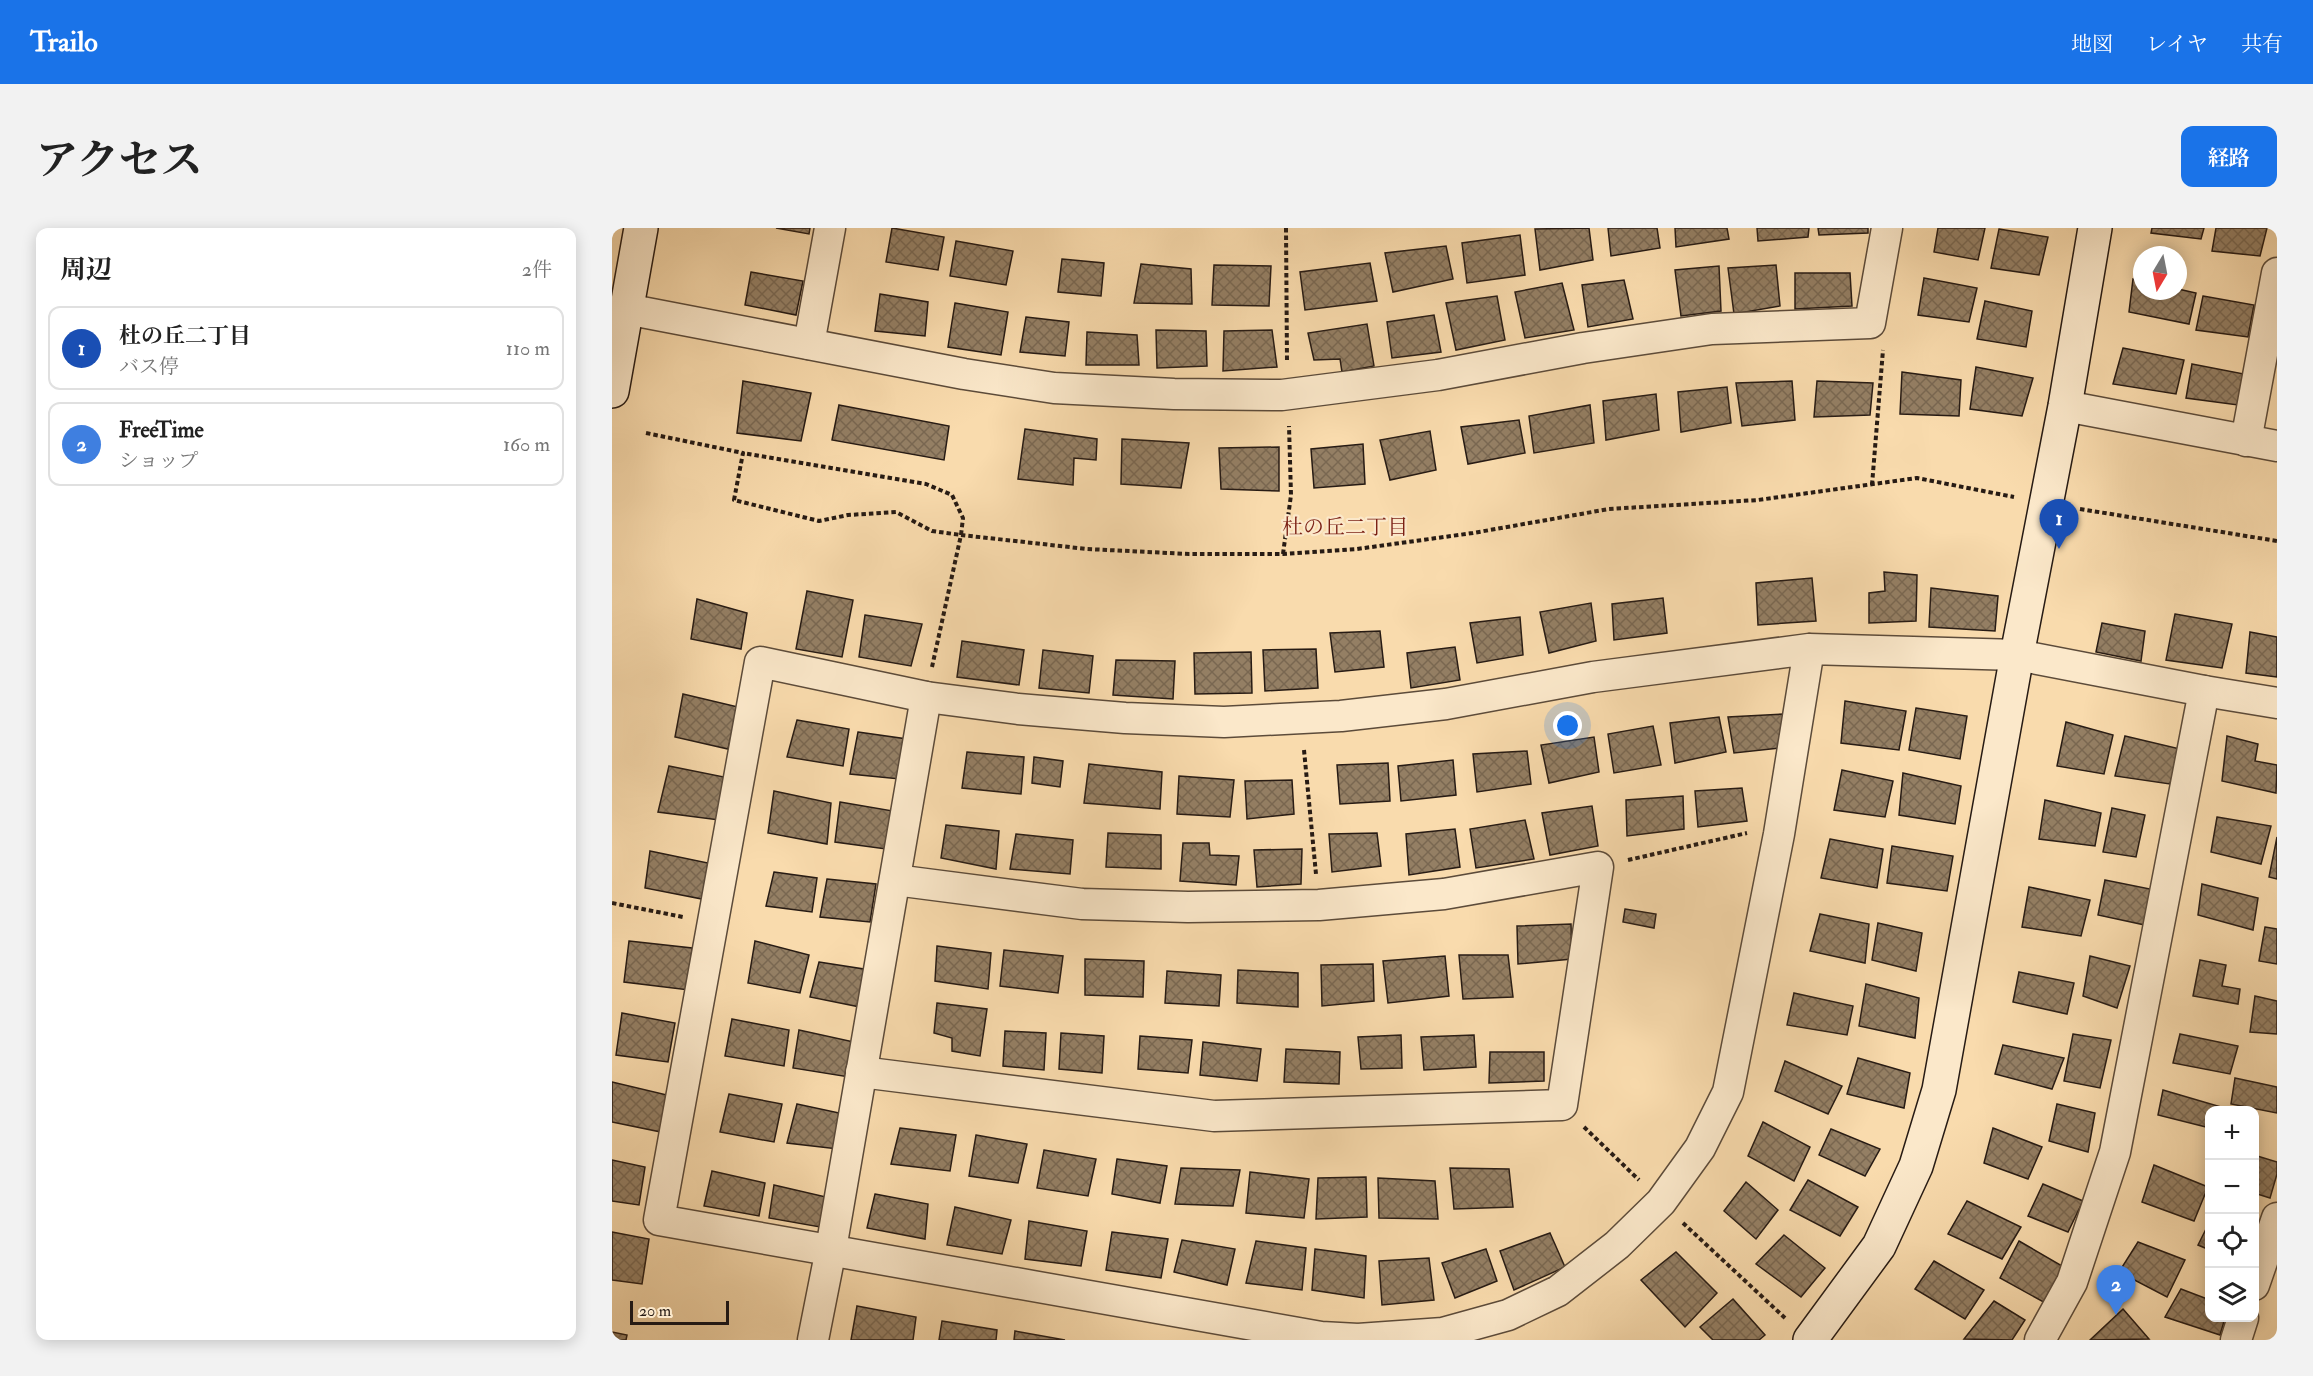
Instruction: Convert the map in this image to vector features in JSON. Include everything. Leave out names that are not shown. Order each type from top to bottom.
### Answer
[{"type":"street","points":[[612,391],[641,228]]},
{"type":"street","points":[[809,344],[830,228]]},
{"type":"street","points":[[626,309],[964,374],[1054,388],[1174,394],[1288,394],[1438,375],[1583,348],[1712,329],[1870,323],[1887,228]]},
{"type":"street","points":[[1810,1340],[1879,1246],[1916,1166],[1939,1090],[2017,655],[2065,406],[2095,228]]},
{"type":"street","points":[[2246,441],[2277,273]]},
{"type":"street","points":[[2065,406],[2277,446]]},
{"type":"street","points":[[1809,649],[1781,825],[1728,1092],[1700,1148],[1661,1202],[1617,1245],[1558,1291],[1508,1315],[1443,1334],[1358,1339],[1321,1337],[659,1220],[760,662],[926,697],[1018,709],[1125,718],[1224,722],[1341,716],[1446,704],[1593,677],[1809,649],[2017,655],[2277,703]]},
{"type":"street","points":[[2040,1340],[2072,1282],[2115,1152],[2204,691]]},
{"type":"street","points":[[813,1340],[831,1249],[926,697]]},
{"type":"street","points":[[861,1072],[1214,1116],[1562,1105],[1598,867],[1444,894],[1319,905],[1188,907],[1082,904],[895,879]]},
{"type":"street","points":[[2259,1270],[2277,1218]]},
{"type":"street","points":[[2236,1340],[2241,1322]]},
{"type":"path","points":[[1283,554],[1291,495],[1286,228]]},
{"type":"path","points":[[1870,323],[1884,344],[1872,485]]},
{"type":"path","points":[[646,434],[926,484],[952,495],[963,518],[961,535],[926,697]]},
{"type":"path","points":[[743,453],[734,500],[819,520],[848,515],[896,512],[932,531],[1087,549],[1189,554],[1283,554],[1357,549],[1473,533],[1609,509],[1758,500],[1917,478],[2025,499]]},
{"type":"path","points":[[2076,508],[2277,541]]},
{"type":"path","points":[[1302,718],[1319,905]]},
{"type":"path","points":[[1598,867],[1781,825]]},
{"type":"path","points":[[612,903],[713,922]]},
{"type":"building","points":[[776,228],[810,228],[809,234]]},
{"type":"building","points":[[892,228],[944,237],[938,270],[886,262]]},
{"type":"building","points":[[1589,228],[1593,260],[1540,270],[1535,229]]},
{"type":"building","points":[[1608,228],[1657,228],[1660,248],[1611,256]]},
{"type":"building","points":[[1675,228],[1727,228],[1729,239],[1676,247]]},
{"type":"building","points":[[1757,228],[1809,228],[1808,237],[1758,241]]},
{"type":"building","points":[[1818,228],[1868,228],[1868,233],[1819,235]]},
{"type":"building","points":[[1938,228],[1985,228],[1978,260],[1934,252]]},
{"type":"building","points":[[2152,228],[2204,228],[2201,239],[2151,233]]},
{"type":"building","points":[[2216,228],[2267,228],[2260,256],[2212,251]]},
{"type":"building","points":[[1999,229],[2048,237],[2039,275],[1991,268]]},
{"type":"building","points":[[1520,235],[1525,275],[1467,283],[1462,243]]},
{"type":"building","points":[[956,241],[1013,251],[1006,285],[950,276]]},
{"type":"building","points":[[1446,246],[1453,279],[1393,292],[1385,253]]},
{"type":"building","points":[[1062,259],[1104,263],[1101,296],[1058,292]]},
{"type":"building","points":[[1370,263],[1377,301],[1305,310],[1300,272]]},
{"type":"building","points":[[1141,264],[1191,269],[1192,304],[1134,303]]},
{"type":"building","points":[[1214,265],[1271,266],[1269,306],[1212,305]]},
{"type":"building","points":[[1776,265],[1780,306],[1734,314],[1728,268]]},
{"type":"building","points":[[1719,266],[1721,311],[1681,316],[1675,270]]},
{"type":"building","points":[[751,272],[803,281],[796,315],[745,305]]},
{"type":"building","points":[[1795,273],[1850,273],[1852,306],[1795,309]]},
{"type":"building","points":[[1924,278],[1977,288],[1969,322],[1918,315]]},
{"type":"building","points":[[2133,279],[2133,300],[2187,300],[2187,291],[2196,293],[2189,324],[2129,312]]},
{"type":"building","points":[[1624,280],[1633,319],[1588,327],[1582,285]]},
{"type":"building","points":[[1562,283],[1574,330],[1525,338],[1515,292]]},
{"type":"building","points":[[880,294],[928,302],[925,336],[875,331]]},
{"type":"building","points":[[1497,296],[1505,340],[1456,350],[1446,303]]},
{"type":"building","points":[[2203,296],[2254,305],[2248,337],[2196,330]]},
{"type":"building","points":[[1985,301],[2032,311],[2026,347],[1977,339]]},
{"type":"building","points":[[955,303],[1008,312],[1001,355],[948,347]]},
{"type":"building","points":[[1434,315],[1441,352],[1392,358],[1387,322]]},
{"type":"building","points":[[1026,317],[1069,322],[1065,356],[1020,352]]},
{"type":"building","points":[[1367,324],[1374,366],[1342,372],[1340,359],[1314,360],[1308,333]]},
{"type":"building","points":[[1156,330],[1206,331],[1207,366],[1157,368]]},
{"type":"building","points":[[1272,330],[1277,367],[1223,371],[1224,331]]},
{"type":"building","points":[[1087,332],[1137,335],[1139,365],[1086,365]]},
{"type":"building","points":[[2123,348],[2184,360],[2176,394],[2113,384]]},
{"type":"building","points":[[2192,364],[2244,374],[2238,405],[2186,398]]},
{"type":"building","points":[[1976,367],[2033,378],[2022,416],[1970,409]]},
{"type":"building","points":[[1902,372],[1961,380],[1959,416],[1900,414]]},
{"type":"building","points":[[743,381],[811,393],[801,441],[737,433]]},
{"type":"building","points":[[1792,381],[1795,420],[1742,426],[1736,383]]},
{"type":"building","points":[[1817,381],[1873,383],[1870,415],[1814,417]]},
{"type":"building","points":[[1727,387],[1731,423],[1681,432],[1678,392]]},
{"type":"building","points":[[1656,394],[1659,430],[1606,440],[1603,401]]},
{"type":"building","points":[[839,405],[949,426],[944,460],[832,440]]},
{"type":"building","points":[[1590,405],[1594,443],[1534,453],[1529,416]]},
{"type":"building","points":[[1519,420],[1525,453],[1468,464],[1461,427]]},
{"type":"building","points":[[1025,429],[1097,439],[1096,460],[1074,458],[1073,485],[1018,479]]},
{"type":"building","points":[[1430,431],[1436,470],[1390,480],[1380,440]]},
{"type":"building","points":[[1122,439],[1189,443],[1181,488],[1121,484]]},
{"type":"building","points":[[1363,444],[1365,484],[1314,488],[1311,449]]},
{"type":"building","points":[[1279,447],[1279,491],[1221,489],[1219,448]]},
{"type":"building","points":[[1884,572],[1917,575],[1916,621],[1869,623],[1869,593],[1885,591]]},
{"type":"building","points":[[1812,578],[1816,621],[1758,625],[1756,583]]},
{"type":"building","points":[[1931,588],[1998,596],[1995,631],[1929,627]]},
{"type":"building","points":[[807,591],[853,600],[842,657],[796,649]]},
{"type":"building","points":[[1663,598],[1667,633],[1614,640],[1612,604]]},
{"type":"building","points":[[697,599],[747,613],[741,649],[691,639]]},
{"type":"building","points":[[1591,603],[1596,641],[1549,653],[1540,612]]},
{"type":"building","points":[[2175,614],[2232,624],[2222,668],[2166,660]]},
{"type":"building","points":[[865,615],[922,624],[911,666],[859,657]]},
{"type":"building","points":[[1520,617],[1523,655],[1477,663],[1470,623]]},
{"type":"building","points":[[2102,623],[2145,631],[2141,661],[2096,652]]},
{"type":"building","points":[[1380,631],[1384,667],[1335,672],[1330,633]]},
{"type":"building","points":[[2250,632],[2277,637],[2277,677],[2246,673]]},
{"type":"building","points":[[962,641],[1024,650],[1019,685],[957,677]]},
{"type":"building","points":[[1455,647],[1460,680],[1411,688],[1407,653]]},
{"type":"building","points":[[1316,649],[1318,688],[1265,691],[1263,650]]},
{"type":"building","points":[[1043,650],[1093,656],[1089,693],[1039,688]]},
{"type":"building","points":[[1251,652],[1252,693],[1195,694],[1194,653]]},
{"type":"building","points":[[1116,660],[1175,661],[1173,699],[1113,695]]},
{"type":"building","points":[[683,694],[738,707],[728,749],[675,737]]},
{"type":"building","points":[[1845,701],[1906,711],[1899,750],[1841,743]]},
{"type":"building","points":[[1916,708],[1967,716],[1960,759],[1909,750]]},
{"type":"building","points":[[1784,714],[1780,748],[1734,753],[1728,717]]},
{"type":"building","points":[[1719,717],[1726,752],[1675,763],[1670,723]]},
{"type":"building","points":[[797,720],[849,729],[843,766],[787,757]]},
{"type":"building","points":[[2066,722],[2113,735],[2104,774],[2057,766]]},
{"type":"building","points":[[1653,726],[1661,765],[1614,773],[1608,734]]},
{"type":"building","points":[[858,732],[907,739],[900,779],[850,774]]},
{"type":"building","points":[[2125,736],[2180,749],[2170,784],[2115,776]]},
{"type":"building","points":[[2227,736],[2258,744],[2255,761],[2277,765],[2276,793],[2222,781]]},
{"type":"building","points":[[1594,737],[1599,772],[1549,783],[1541,745]]},
{"type":"building","points":[[1527,751],[1531,784],[1477,792],[1473,754]]},
{"type":"building","points":[[967,752],[1024,757],[1021,794],[962,788]]},
{"type":"building","points":[[1034,757],[1063,761],[1060,787],[1032,783]]},
{"type":"building","points":[[1453,760],[1456,795],[1401,801],[1398,766]]},
{"type":"building","points":[[1388,763],[1390,801],[1340,804],[1337,765]]},
{"type":"building","points":[[1089,764],[1162,772],[1160,809],[1084,803]]},
{"type":"building","points":[[669,766],[724,777],[719,820],[658,812]]},
{"type":"building","points":[[1842,770],[1893,781],[1885,817],[1834,810]]},
{"type":"building","points":[[1903,773],[1961,786],[1955,824],[1899,815]]},
{"type":"building","points":[[1179,776],[1234,780],[1230,817],[1177,814]]},
{"type":"building","points":[[1292,780],[1294,814],[1247,819],[1245,781]]},
{"type":"building","points":[[1742,788],[1747,821],[1698,827],[1695,791]]},
{"type":"building","points":[[774,791],[831,803],[827,844],[768,833]]},
{"type":"building","points":[[1683,796],[1684,829],[1627,836],[1626,800]]},
{"type":"building","points":[[2045,800],[2101,813],[2095,846],[2039,839]]},
{"type":"building","points":[[840,802],[893,811],[886,849],[835,842]]},
{"type":"building","points":[[1592,806],[1598,846],[1550,855],[1542,813]]},
{"type":"building","points":[[2112,808],[2145,815],[2136,857],[2103,852]]},
{"type":"building","points":[[2217,817],[2271,826],[2261,864],[2211,852]]},
{"type":"building","points":[[1525,820],[1534,859],[1476,868],[1470,829]]},
{"type":"building","points":[[946,825],[999,831],[996,869],[941,858]]},
{"type":"building","points":[[1455,829],[1460,867],[1409,875],[1406,834]]},
{"type":"building","points":[[1108,833],[1161,835],[1161,869],[1106,867]]},
{"type":"building","points":[[1377,833],[1381,866],[1332,872],[1329,834]]},
{"type":"building","points":[[1016,834],[1073,840],[1070,874],[1010,869]]},
{"type":"building","points":[[2277,837],[2277,879],[2269,877]]},
{"type":"building","points":[[1830,839],[1883,849],[1877,888],[1821,878]]},
{"type":"building","points":[[1183,843],[1209,843],[1210,855],[1239,856],[1236,885],[1180,881]]},
{"type":"building","points":[[1892,846],[1953,856],[1947,891],[1887,883]]},
{"type":"building","points":[[1302,849],[1301,884],[1257,887],[1254,850]]},
{"type":"building","points":[[650,851],[708,863],[702,899],[645,888]]},
{"type":"building","points":[[774,872],[817,878],[812,912],[766,906]]},
{"type":"building","points":[[827,879],[876,884],[870,922],[820,917]]},
{"type":"building","points":[[2105,880],[2155,890],[2145,925],[2098,915]]},
{"type":"building","points":[[2202,884],[2258,898],[2253,930],[2198,915]]},
{"type":"building","points":[[2029,887],[2090,900],[2081,936],[2022,927]]},
{"type":"building","points":[[1625,909],[1656,914],[1654,928],[1623,922]]},
{"type":"building","points":[[1820,914],[1869,924],[1865,963],[1810,951]]},
{"type":"building","points":[[1878,923],[1922,933],[1916,971],[1872,960]]},
{"type":"building","points":[[1571,924],[1572,959],[1518,964],[1517,926]]},
{"type":"building","points":[[2265,927],[2277,929],[2277,964],[2259,961]]},
{"type":"building","points":[[629,941],[692,948],[689,990],[624,982]]},
{"type":"building","points":[[755,941],[809,955],[800,993],[748,983]]},
{"type":"building","points":[[937,946],[991,953],[988,989],[935,981]]},
{"type":"building","points":[[1004,950],[1063,956],[1058,993],[1000,986]]},
{"type":"building","points":[[1459,955],[1508,955],[1513,997],[1463,999]]},
{"type":"building","points":[[1445,956],[1449,996],[1388,1003],[1383,961]]},
{"type":"building","points":[[2090,956],[2130,966],[2117,1008],[2083,996]]},
{"type":"building","points":[[1085,959],[1144,961],[1143,997],[1085,995]]},
{"type":"building","points":[[2200,960],[2226,965],[2222,986],[2240,989],[2238,1004],[2193,996]]},
{"type":"building","points":[[819,962],[870,970],[865,1008],[810,997]]},
{"type":"building","points":[[1373,964],[1374,1001],[1322,1006],[1321,965]]},
{"type":"building","points":[[1238,970],[1298,973],[1298,1007],[1237,1003]]},
{"type":"building","points":[[1167,971],[1221,975],[1219,1006],[1165,1003]]},
{"type":"building","points":[[2019,972],[2074,983],[2067,1014],[2013,1002]]},
{"type":"building","points":[[1866,984],[1919,998],[1915,1038],[1859,1026]]},
{"type":"building","points":[[1794,993],[1853,1006],[1847,1035],[1787,1025]]},
{"type":"building","points":[[2255,996],[2277,1001],[2277,1034],[2250,1032]]},
{"type":"building","points":[[937,1003],[987,1009],[980,1056],[952,1051],[952,1038],[934,1033]]},
{"type":"building","points":[[622,1013],[675,1023],[668,1062],[616,1055]]},
{"type":"building","points":[[732,1019],[789,1030],[784,1066],[725,1056]]},
{"type":"building","points":[[799,1030],[854,1042],[849,1077],[793,1068]]},
{"type":"building","points":[[1005,1031],[1046,1033],[1044,1070],[1003,1066]]},
{"type":"building","points":[[1061,1033],[1104,1036],[1102,1073],[1059,1069]]},
{"type":"building","points":[[2073,1034],[2111,1040],[2100,1088],[2064,1081]]},
{"type":"building","points":[[2180,1034],[2238,1046],[2230,1074],[2173,1063]]},
{"type":"building","points":[[1401,1035],[1402,1068],[1361,1069],[1358,1037]]},
{"type":"building","points":[[1474,1035],[1476,1067],[1424,1070],[1421,1037]]},
{"type":"building","points":[[1140,1036],[1192,1040],[1188,1073],[1138,1069]]},
{"type":"building","points":[[1203,1042],[1261,1049],[1257,1081],[1200,1075]]},
{"type":"building","points":[[2003,1045],[2064,1058],[2052,1089],[1995,1074]]},
{"type":"building","points":[[1286,1049],[1340,1052],[1339,1084],[1284,1082]]},
{"type":"building","points":[[1490,1052],[1544,1052],[1544,1081],[1489,1083]]},
{"type":"building","points":[[1858,1058],[1910,1073],[1904,1108],[1847,1094]]},
{"type":"building","points":[[1785,1061],[1842,1086],[1828,1114],[1775,1091]]},
{"type":"building","points":[[2235,1078],[2277,1087],[2277,1113],[2259,1109],[2259,1106],[2231,1104]]},
{"type":"building","points":[[612,1082],[667,1095],[661,1132],[612,1122]]},
{"type":"building","points":[[2163,1090],[2218,1106],[2205,1106],[2205,1127],[2158,1115]]},
{"type":"building","points":[[729,1094],[782,1104],[774,1142],[720,1132]]},
{"type":"building","points":[[797,1104],[844,1114],[838,1149],[787,1143]]},
{"type":"building","points":[[2057,1104],[2095,1113],[2088,1152],[2049,1141]]},
{"type":"building","points":[[1763,1122],[1810,1147],[1794,1181],[1748,1156]]},
{"type":"building","points":[[900,1128],[956,1135],[950,1171],[891,1164]]},
{"type":"building","points":[[1993,1128],[2042,1147],[2028,1179],[1984,1163]]},
{"type":"building","points":[[1831,1129],[1880,1149],[1865,1176],[1819,1155]]},
{"type":"building","points":[[976,1135],[1027,1144],[1018,1183],[969,1176]]},
{"type":"building","points":[[1044,1150],[1096,1159],[1088,1196],[1037,1188]]},
{"type":"building","points":[[2259,1157],[2277,1162],[2277,1174],[2270,1198],[2259,1195]]},
{"type":"building","points":[[1117,1159],[1167,1166],[1160,1203],[1112,1194]]},
{"type":"building","points":[[612,1160],[645,1167],[639,1205],[612,1201]]},
{"type":"building","points":[[2154,1165],[2205,1186],[2205,1194],[2194,1221],[2142,1202]]},
{"type":"building","points":[[1181,1168],[1240,1170],[1233,1206],[1175,1204]]},
{"type":"building","points":[[1450,1168],[1509,1169],[1513,1207],[1454,1209]]},
{"type":"building","points":[[712,1171],[765,1183],[759,1216],[704,1206]]},
{"type":"building","points":[[1250,1172],[1309,1179],[1304,1218],[1246,1213]]},
{"type":"building","points":[[1366,1177],[1367,1217],[1316,1219],[1318,1178]]},
{"type":"building","points":[[1378,1178],[1435,1181],[1438,1219],[1379,1218]]},
{"type":"building","points":[[1808,1180],[1858,1207],[1840,1236],[1790,1210]]},
{"type":"building","points":[[1746,1182],[1778,1210],[1756,1239],[1724,1211]]},
{"type":"building","points":[[2043,1184],[2083,1201],[2068,1232],[2028,1216]]},
{"type":"building","points":[[774,1185],[826,1197],[820,1227],[769,1218]]},
{"type":"building","points":[[875,1194],[928,1204],[925,1239],[867,1228]]},
{"type":"building","points":[[1967,1201],[2021,1227],[2002,1259],[1948,1234]]},
{"type":"building","points":[[955,1207],[1011,1220],[1002,1254],[947,1245]]},
{"type":"building","points":[[1029,1221],[1087,1231],[1081,1266],[1025,1259]]},
{"type":"building","points":[[2205,1231],[2205,1248],[2198,1245]]},
{"type":"building","points":[[612,1232],[649,1239],[642,1284],[612,1280]]},
{"type":"building","points":[[1112,1232],[1168,1239],[1161,1278],[1106,1270]]},
{"type":"building","points":[[1550,1233],[1565,1267],[1514,1290],[1500,1251]]},
{"type":"building","points":[[1784,1235],[1825,1268],[1801,1297],[1756,1264]]},
{"type":"building","points":[[1182,1240],[1235,1249],[1227,1285],[1174,1272]]},
{"type":"building","points":[[1256,1241],[1306,1248],[1302,1290],[1246,1283]]},
{"type":"building","points":[[2019,1241],[2069,1270],[2049,1305],[2000,1278]]},
{"type":"building","points":[[2138,1242],[2185,1260],[2167,1297],[2119,1272]]},
{"type":"building","points":[[1315,1249],[1366,1256],[1364,1298],[1312,1290]]},
{"type":"building","points":[[1486,1249],[1497,1281],[1455,1298],[1442,1263]]},
{"type":"building","points":[[1676,1252],[1717,1293],[1685,1327],[1641,1280]]},
{"type":"building","points":[[1429,1258],[1434,1300],[1382,1305],[1379,1261]]},
{"type":"building","points":[[1934,1261],[1984,1290],[1965,1319],[1915,1289]]},
{"type":"building","points":[[2181,1289],[2205,1298],[2205,1322],[2224,1322],[2220,1335],[2165,1317]]},
{"type":"building","points":[[1733,1299],[1765,1335],[1759,1340],[1713,1340],[1700,1327]]},
{"type":"building","points":[[1994,1301],[2025,1320],[2012,1340],[1964,1339]]},
{"type":"building","points":[[857,1306],[916,1317],[913,1340],[851,1340]]},
{"type":"building","points":[[2123,1309],[2149,1339],[2090,1340]]},
{"type":"building","points":[[942,1321],[997,1330],[996,1340],[939,1340]]},
{"type":"building","points":[[1015,1331],[1065,1340],[1014,1340]]},
{"type":"building","points":[[612,1332],[627,1335],[626,1340],[612,1340]]},
{"type":"place","name":"杜の丘二丁目","points":[[2059,549]]},
{"type":"place","name":"FreeTime","points":[[2116,1315]]},
{"type":"district","name":"杜の丘二丁目","points":[[1345,527]]}]
